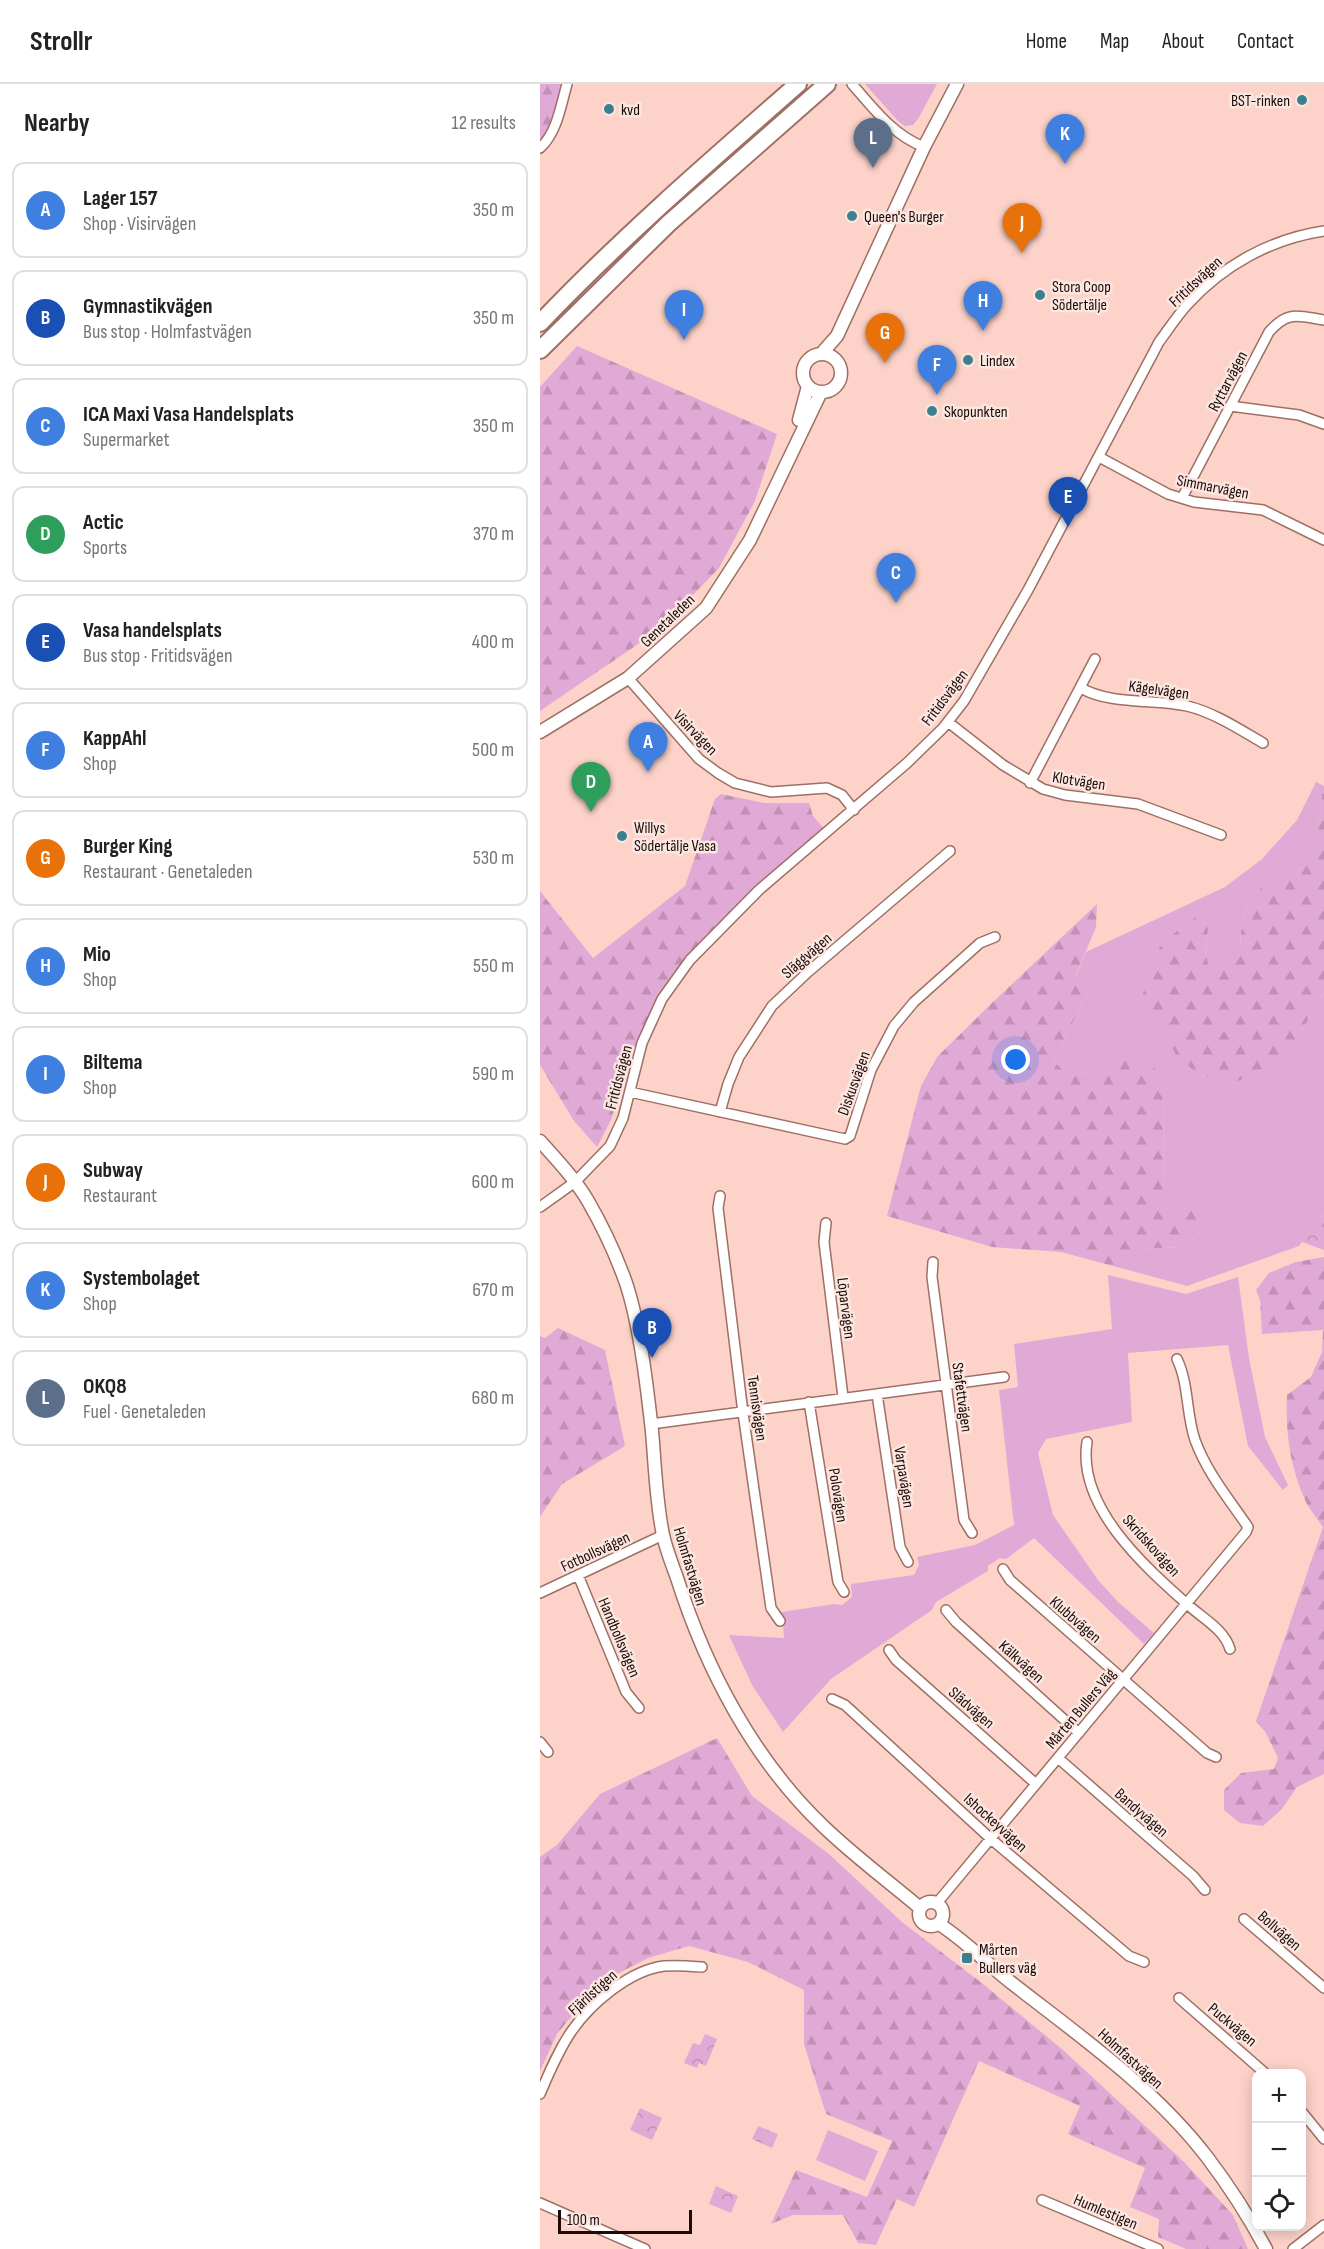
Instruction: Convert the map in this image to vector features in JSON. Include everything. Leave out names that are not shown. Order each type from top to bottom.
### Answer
[{"type":"highway","points":[[540,323],[658,207],[798,84]]},
{"type":"highway","points":[[540,350],[660,231],[827,84]]},
{"type":"street","points":[[540,148],[553,129],[567,84]]},
{"type":"street","points":[[852,84],[890,127],[909,141],[924,147]]},
{"type":"street","name":"Genetaleden","points":[[787,458],[808,386],[803,377],[804,366],[811,357],[821,354],[837,336],[924,147],[957,84]]},
{"type":"street","name":"Fritidsvägen","points":[[540,1207],[575,1182],[610,1146],[623,1118],[642,1043],[662,999],[690,960],[759,890],[907,763],[948,722],[964,701],[1028,590],[1159,342],[1186,305],[1221,273],[1256,251],[1303,234],[1324,231]]},
{"type":"street","name":"Ryttarvägen","points":[[1182,498],[1269,332],[1279,321],[1289,317],[1324,320]]},
{"type":"street","name":"Genetaleden","points":[[540,732],[628,678],[706,608],[750,540],[787,458],[821,392],[832,389],[839,380],[840,369],[835,360],[837,336]]},
{"type":"street","points":[[821,354],[835,360]]},
{"type":"street","points":[[808,386],[821,392]]},
{"type":"street","points":[[1230,406],[1299,415],[1324,424]]},
{"type":"street","name":"Simmarvägen","points":[[1099,457],[1168,494],[1263,510],[1324,540]]},
{"type":"street","points":[[1030,783],[1095,659]]},
{"type":"street","name":"Visirvägen","points":[[628,678],[699,759],[735,783],[771,792],[827,788],[842,795],[854,810]]},
{"type":"street","name":"Kägelvägen","points":[[1081,688],[1104,697],[1190,706],[1210,714],[1263,743]]},
{"type":"street","name":"Klotvägen","points":[[948,722],[1003,765],[1030,783],[1044,789],[1065,795],[1138,804],[1221,835]]},
{"type":"street","name":"Släggvägen","points":[[720,1112],[739,1057],[772,1006],[808,972],[951,851]]},
{"type":"street","name":"Diskusvägen","points":[[630,1092],[845,1139],[850,1136],[871,1070],[894,1026],[914,1002],[980,943],[995,937]]},
{"type":"street","name":"Holmfastvägen","points":[[540,1141],[575,1182],[608,1239],[627,1285],[639,1340],[663,1535],[688,1613],[712,1670],[734,1711],[800,1801],[824,1826],[920,1908]]},
{"type":"street","name":"Tennisvägen","points":[[720,1196],[718,1208],[743,1413],[771,1608],[780,1621]]},
{"type":"street","name":"Löparvägen","points":[[826,1223],[824,1242],[843,1397]]},
{"type":"street","name":"Stafettvägen","points":[[933,1262],[932,1277],[964,1520],[972,1533]]},
{"type":"street","name":"Mårten Bullers Väg","points":[[937,1903],[1246,1532],[1248,1527],[1207,1467],[1195,1440],[1189,1418],[1182,1370],[1177,1359]]},
{"type":"street","points":[[651,1424],[1004,1377]]},
{"type":"street","name":"Varpavägen","points":[[877,1394],[900,1547],[908,1562]]},
{"type":"street","name":"Polovägen","points":[[810,1402],[838,1582],[844,1592]]},
{"type":"street","name":"Skridskovägen","points":[[1087,1442],[1085,1458],[1088,1475],[1099,1505],[1120,1538],[1187,1604],[1226,1638],[1230,1650]]},
{"type":"street","name":"Fotbollsvägen","points":[[540,1593],[663,1535]]},
{"type":"street","name":"Klubbvägen","points":[[1002,1569],[1010,1580],[1123,1680],[1207,1753],[1216,1757]]},
{"type":"street","name":"Handbollsvägen","points":[[578,1575],[626,1692],[639,1707]]},
{"type":"street","name":"Kälkvägen","points":[[946,1610],[956,1622],[1079,1733]]},
{"type":"street","name":"Slädvägen","points":[[889,1650],[896,1660],[1036,1784]]},
{"type":"street","name":"Ishockeyvägen","points":[[832,1699],[845,1705],[991,1839],[1129,1956],[1144,1962]]},
{"type":"street","points":[[540,1743],[548,1752]]},
{"type":"street","name":"Bandyvägen","points":[[1058,1758],[1193,1876],[1204,1890]]},
{"type":"street","points":[[927,1902],[937,1903],[944,1914],[939,1924],[931,1927],[923,1924],[919,1916],[920,1908],[927,1902]]},
{"type":"street","name":"Bollvägen","points":[[1244,1919],[1324,1988]]},
{"type":"street","name":"Holmfastvägen","points":[[939,1924],[1088,2042],[1167,2112],[1224,2180],[1266,2249]]},
{"type":"street","name":"Fjärilstigen","points":[[540,2094],[572,2030],[591,2008],[624,1981],[662,1966],[702,1967]]},
{"type":"street","name":"Puckvägen","points":[[1179,1998],[1261,2069]]},
{"type":"street","points":[[1306,2117],[1324,2139]]},
{"type":"street","name":"Humlestigen","points":[[1042,2200],[1158,2249]]},
{"type":"street","points":[[540,2203],[645,2249]]},
{"type":"street","points":[[1293,2249],[1324,2225]]},
{"type":"green space","points":[[540,84],[567,84],[553,129],[540,141]]},
{"type":"green space","points":[[865,84],[937,84],[918,119],[913,125],[905,126]]},
{"type":"green space","points":[[577,346],[777,434],[755,501],[719,568],[660,629],[540,711],[540,387]]},
{"type":"green space","points":[[1316,782],[1324,786],[1324,794],[1322,794],[1318,832],[1313,851],[1301,869],[1264,886],[1251,899],[1244,918],[1240,957],[1228,966],[1210,971],[1206,955],[1208,928],[1200,915],[1165,940],[1151,960],[1294,1045],[1324,992],[1324,1213],[1299,1246],[1187,1286],[1128,1270],[1144,1249],[1180,1247],[1199,1234],[1206,1212],[1163,1205],[1164,1086],[1121,1059],[1091,1073],[1068,1076],[1054,1061],[1088,991],[1076,976],[1086,952],[1225,887],[1262,859],[1297,820]]},
{"type":"green space","points":[[721,794],[764,803],[809,803],[813,816],[826,831],[737,905],[688,956],[651,1016],[630,1062],[611,1120],[597,1147],[574,1121],[540,1065],[540,891],[593,958],[685,886],[715,799]]},
{"type":"green space","points":[[1322,794],[1324,794],[1324,992],[1294,1045],[1256,1074],[1230,1084],[1198,1074],[1176,1055],[1143,994],[1151,960],[1165,940],[1200,914],[1208,928],[1206,955],[1210,970],[1228,966],[1240,957],[1244,918],[1251,899],[1264,886],[1301,869],[1309,858],[1318,831]]},
{"type":"green space","points":[[1097,904],[1096,927],[1076,975],[1088,991],[1054,1061],[1068,1076],[1091,1073],[1121,1059],[1150,1060],[1164,1086],[1163,1204],[1185,1210],[1207,1211],[1199,1234],[1180,1247],[1144,1249],[1128,1270],[1061,1252],[992,1247],[887,1216],[921,1086],[937,1057]]},
{"type":"green space","points":[[1324,1213],[1324,1250],[1302,1242]]},
{"type":"green space","points":[[1324,1257],[1324,1774],[1297,1787],[1282,1809],[1263,1826],[1240,1823],[1224,1810],[1224,1790],[1241,1773],[1274,1769],[1278,1758],[1266,1733],[1256,1721],[1323,1527],[1307,1503],[1292,1462],[1287,1422],[1287,1395],[1311,1377],[1322,1352],[1323,1330],[1262,1334],[1260,1300],[1256,1290],[1269,1273],[1296,1262]]},
{"type":"green space","points":[[1108,1275],[1186,1294],[1238,1277],[1249,1358],[1265,1437],[1288,1485],[1283,1490],[1248,1446],[1228,1345],[1128,1353],[1132,1422],[1046,1439],[1038,1453],[1053,1515],[1098,1580],[1118,1602],[1154,1633],[1144,1644],[1034,1538],[1006,1559],[1000,1558],[988,1566],[988,1571],[936,1602],[932,1610],[831,1679],[783,1732],[752,1685],[729,1635],[784,1638],[782,1612],[834,1604],[842,1605],[852,1597],[851,1584],[914,1575],[919,1565],[917,1557],[975,1545],[1014,1525],[999,1390],[1018,1387],[1014,1344],[1112,1329]]},
{"type":"green space","points":[[558,1328],[605,1350],[625,1446],[562,1484],[540,1517],[540,1336],[545,1338]]},
{"type":"green space","points":[[717,1738],[752,1796],[829,1854],[902,1922],[983,1984],[1063,2050],[1183,2161],[1233,2215],[1248,2249],[1186,2249],[1158,2237],[1159,2219],[1130,2207],[1145,2168],[1068,2134],[1080,2106],[979,2061],[914,2207],[897,2199],[876,2245],[858,2243],[843,2215],[793,2215],[771,2224],[796,2170],[867,2197],[892,2141],[826,2114],[804,2044],[804,1990],[748,1962],[689,1946],[648,1958],[613,1976],[584,2001],[557,2034],[540,2071],[540,1857],[557,1845],[600,1794]]},
{"type":"green space","points":[[705,2034],[717,2039],[706,2066],[699,2063],[697,2068],[684,2063],[693,2043],[700,2045]]},
{"type":"green space","points":[[640,2108],[662,2118],[652,2140],[630,2130]]},
{"type":"green space","points":[[758,2126],[778,2134],[772,2148],[752,2139]]},
{"type":"green space","points":[[828,2130],[878,2151],[865,2181],[816,2160]]},
{"type":"green space","points":[[716,2186],[738,2196],[731,2213],[709,2204]]},
{"type":"place","name":"BST-rinken","points":[[1302,100]]},
{"type":"place","name":"kvd","points":[[609,109]]},
{"type":"place","name":"Systembolaget","points":[[1065,164]]},
{"type":"place","name":"OKQ8","points":[[873,168]]},
{"type":"place","name":"Queen's Burger","points":[[852,216]]},
{"type":"place","name":"Subway","points":[[1022,253]]},
{"type":"place","name":"Stora Coop Södertälje","points":[[1040,295]]},
{"type":"place","name":"Mio","points":[[983,331]]},
{"type":"place","name":"Biltema","points":[[684,340]]},
{"type":"place","name":"Lindex","points":[[968,360]]},
{"type":"place","name":"Burger King","points":[[885,363]]},
{"type":"place","name":"KappAhl","points":[[937,395]]},
{"type":"place","name":"Skopunkten","points":[[932,411]]},
{"type":"place","name":"Vasa handelsplats","points":[[1068,527]]},
{"type":"place","name":"ICA Maxi Vasa Handelsplats","points":[[896,603]]},
{"type":"place","name":"Lager 157","points":[[648,772]]},
{"type":"place","name":"Actic","points":[[591,812]]},
{"type":"place","name":"Willys Södertälje Vasa","points":[[622,836]]},
{"type":"place","name":"Gymnastikvägen","points":[[652,1358]]},
{"type":"place","name":"Mårten Bullers väg","points":[[967,1958]]}]
